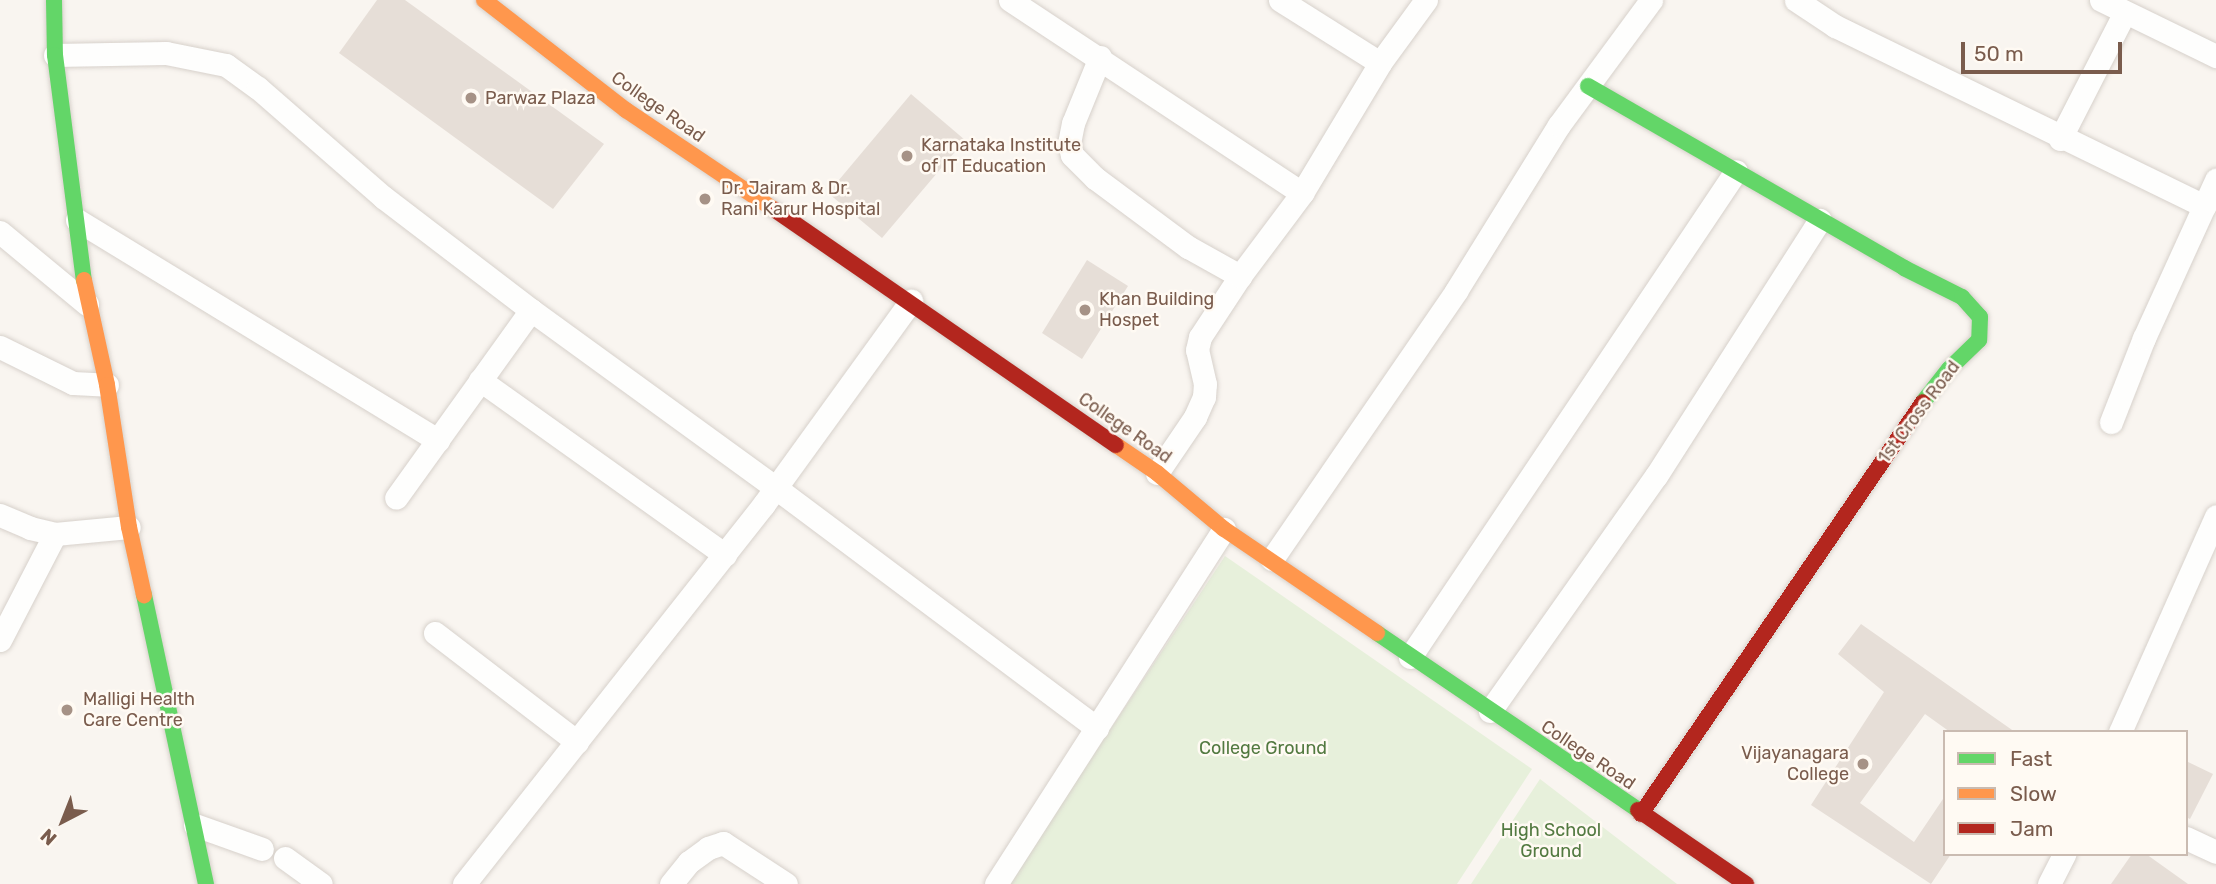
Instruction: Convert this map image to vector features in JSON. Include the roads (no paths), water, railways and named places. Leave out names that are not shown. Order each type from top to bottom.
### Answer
[{"type":"street","points":[[54,0],[55,55],[86,303],[107,385],[129,527],[206,884]]},
{"type":"street","name":"College Road","points":[[484,0],[626,110],[911,301],[1157,474],[1224,529],[1272,559],[1410,657],[1746,884]]},
{"type":"street","points":[[1010,0],[1302,193]]},
{"type":"street","points":[[1280,0],[1380,63]]},
{"type":"street","points":[[1157,474],[1200,408],[1205,384],[1198,359],[1200,337],[1240,276],[1302,193],[1380,63],[1426,0]]},
{"type":"street","points":[[1272,559],[1456,291],[1559,125],[1651,0]]},
{"type":"street","points":[[1796,0],[1835,26],[2060,139],[2204,206]]},
{"type":"street","points":[[2101,0],[2216,57]]},
{"type":"street","points":[[2060,139],[2124,13]]},
{"type":"street","points":[[55,55],[166,53],[226,65],[258,88],[383,197],[531,310],[776,488],[1097,728]]},
{"type":"street","points":[[1100,57],[1073,123],[1069,143],[1072,155],[1095,178],[1188,247],[1240,276]]},
{"type":"street","name":"1st Cross Road","points":[[1588,86],[1821,220],[1962,297],[1980,317],[1979,340],[1949,369],[1915,411],[1641,814]]},
{"type":"street","points":[[1410,657],[1736,171]]},
{"type":"street","points":[[2111,422],[2144,338],[2216,180]]},
{"type":"street","points":[[77,220],[438,440]]},
{"type":"street","points":[[1490,711],[1656,476],[1821,220]]},
{"type":"street","points":[[0,232],[86,303]]},
{"type":"street","points":[[464,884],[725,555],[911,301]]},
{"type":"street","points":[[397,498],[531,310]]},
{"type":"street","points":[[0,347],[73,383],[107,385]]},
{"type":"street","points":[[480,380],[725,555]]},
{"type":"street","points":[[0,514],[30,528],[55,534],[129,527]]},
{"type":"street","points":[[2121,730],[2216,516]]},
{"type":"street","points":[[996,884],[1224,529]]},
{"type":"street","points":[[0,640],[55,534]]},
{"type":"street","points":[[435,633],[577,742]]},
{"type":"street","points":[[195,825],[262,849]]},
{"type":"street","points":[[2188,839],[2216,852]]},
{"type":"street","points":[[671,884],[689,862],[708,848],[723,843],[786,884]]},
{"type":"street","points":[[2049,884],[2063,856]]},
{"type":"street","points":[[285,858],[321,884]]},
{"type":"place","name":"Parwaz Plaza","points":[[471,98]]},
{"type":"place","name":"Karnataka Institute of IT Education","points":[[907,156]]},
{"type":"place","name":"Dr. Jairam & Dr. Rani Karur Hospital","points":[[705,199]]},
{"type":"place","name":"Khan Building Hospet","points":[[1085,310]]},
{"type":"place","name":"Malligi Health Care Centre","points":[[67,710]]},
{"type":"place","name":"Vijayanagara College","points":[[1863,764]]},
{"type":"park label","name":"College Ground","points":[[1263,748]]},
{"type":"park label","name":"High School Ground","points":[[1551,841]]}]
